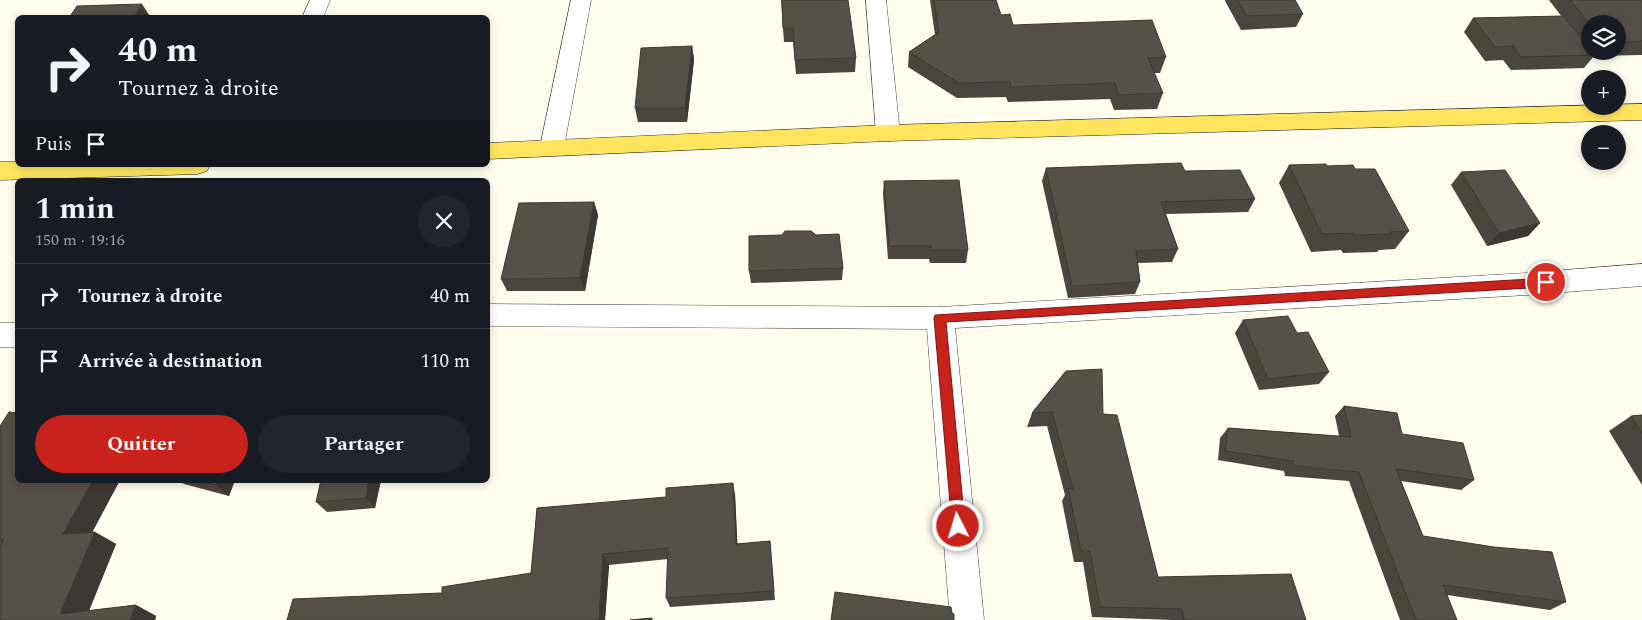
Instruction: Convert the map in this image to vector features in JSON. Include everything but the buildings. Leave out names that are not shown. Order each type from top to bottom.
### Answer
[{"type":"main road","points":[[490,150],[888,133],[1642,112]]},
{"type":"main road","points":[[0,171],[132,167]]},
{"type":"street","points":[[313,15],[320,0]]},
{"type":"street","points":[[552,147],[581,0]]},
{"type":"street","points":[[876,0],[888,133]]},
{"type":"street","points":[[490,316],[532,314],[940,318],[1507,285],[1642,275]]},
{"type":"street","points":[[940,318],[967,620]]},
{"type":"street","points":[[0,335],[15,335]]},
{"type":"route","points":[[958,526],[940,318],[1546,282]]}]
